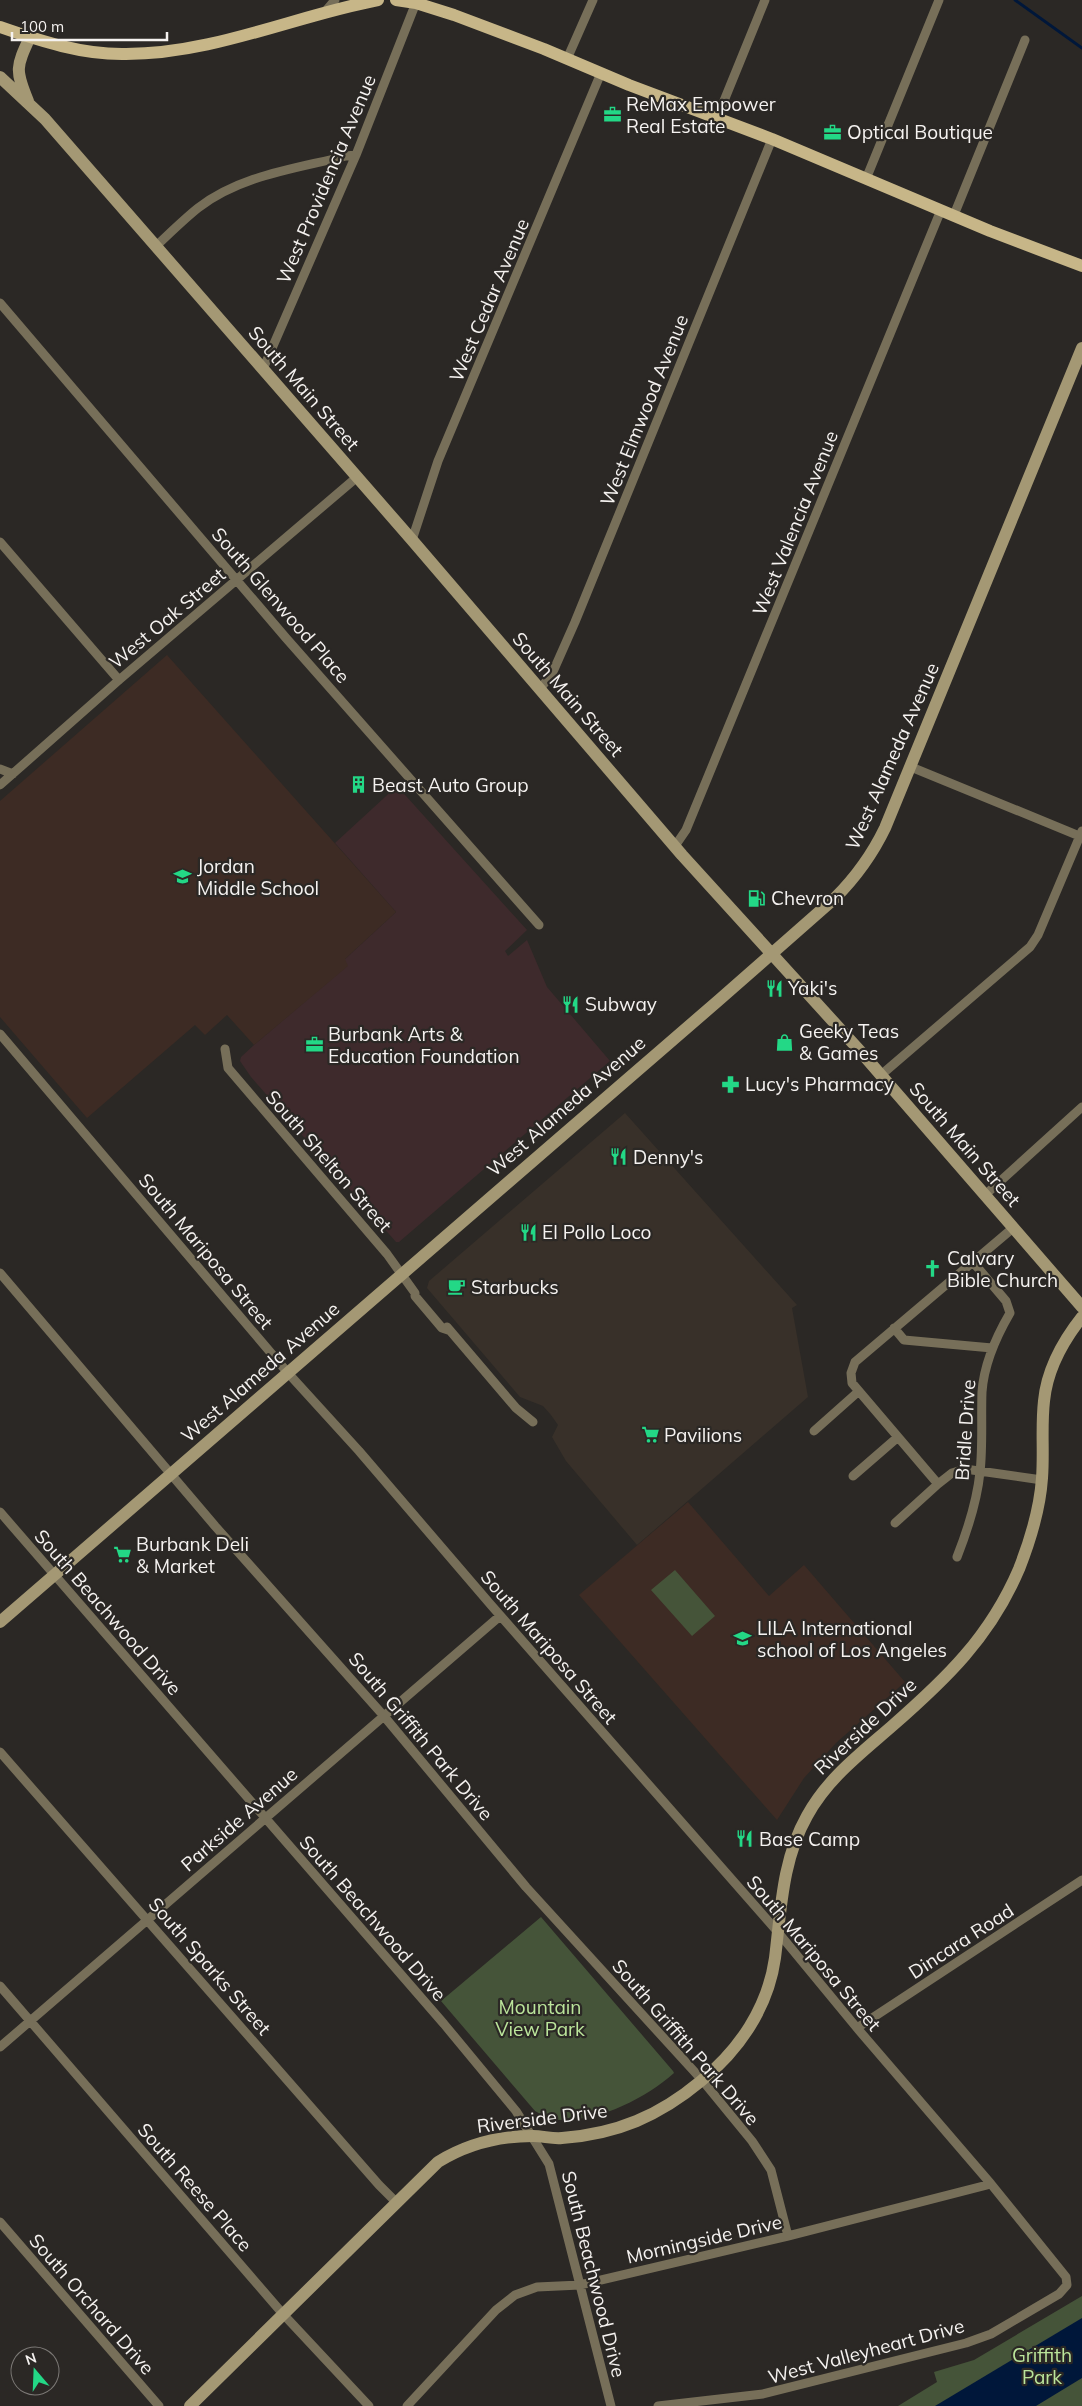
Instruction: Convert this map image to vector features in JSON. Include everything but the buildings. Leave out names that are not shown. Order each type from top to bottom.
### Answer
[{"type":"main road","points":[[0,27],[76,50],[126,54],[211,44],[378,0]]},
{"type":"main road","points":[[396,0],[415,1],[454,15],[772,139],[941,210],[1082,266]]},
{"type":"main road","name":"South Main Street","points":[[29,104],[19,79],[18,67],[30,36]]},
{"type":"main road","name":"South Main Street","points":[[0,77],[29,104],[263,369],[675,846],[881,1075],[1082,1307]]},
{"type":"main road","name":"West Alameda Avenue","points":[[0,1622],[771,954],[835,898],[863,867],[885,828],[911,767],[1082,348]]},
{"type":"main road","name":"Riverside Drive","points":[[190,2406],[438,2162],[464,2148],[482,2142],[533,2136],[561,2138],[586,2135],[636,2122],[671,2104],[726,2058],[750,2028],[769,1984],[775,1961],[777,1931],[789,1860],[811,1808],[841,1770],[958,1666],[990,1624],[1020,1566],[1039,1500],[1042,1480],[1043,1411],[1046,1388],[1060,1348],[1082,1317]]},
{"type":"street","points":[[322,14],[335,0]]},
{"type":"street","points":[[567,59],[593,0]]},
{"type":"street","points":[[716,118],[765,0]]},
{"type":"street","points":[[866,179],[939,0]]},
{"type":"street","name":"West Providencia Avenue","points":[[263,369],[356,155],[415,1]]},
{"type":"street","points":[[954,215],[1025,40]]},
{"type":"street","name":"West Cedar Avenue","points":[[412,540],[438,461],[601,73]]},
{"type":"street","name":"West Elmwood Avenue","points":[[539,690],[552,674],[575,622],[772,139]]},
{"type":"street","points":[[155,247],[198,208],[226,190],[251,179],[356,155]]},
{"type":"street","name":"West Valencia Avenue","points":[[675,846],[686,830],[737,709],[941,210]]},
{"type":"street","name":"South Glenwood Place","points":[[0,303],[286,638],[539,925]]},
{"type":"street","name":"West Oak Street","points":[[0,785],[119,680],[356,478]]},
{"type":"street","points":[[0,542],[119,680]]},
{"type":"street","points":[[881,1075],[1030,947],[1038,935],[1081,835],[911,767]]},
{"type":"street","points":[[0,769],[13,774]]},
{"type":"street","name":"South Mariposa Street","points":[[0,1034],[288,1373],[359,1451],[500,1616],[777,1931],[1062,2270],[1066,2277],[1067,2285]]},
{"type":"street","name":"South Shelton Street","points":[[225,1048],[228,1068],[402,1273],[415,1296],[442,1328],[448,1330],[516,1408],[533,1422]]},
{"type":"street","points":[[985,1195],[1082,1107]]},
{"type":"street","points":[[938,1484],[852,1383],[851,1373],[855,1362],[1012,1228]]},
{"type":"street","name":"Bridle Drive","points":[[957,1557],[972,1520],[980,1472],[982,1390],[992,1348],[1010,1313],[1009,1306],[972,1261]]},
{"type":"street","name":"South Griffith Park Drive","points":[[0,1274],[383,1715],[526,1887],[702,2080],[766,2161],[771,2170],[788,2236]]},
{"type":"street","points":[[894,1328],[904,1340],[992,1348]]},
{"type":"street","points":[[814,1431],[859,1391]]},
{"type":"street","points":[[853,1476],[898,1437]]},
{"type":"street","points":[[895,1522],[938,1484],[958,1470],[1042,1480]]},
{"type":"street","name":"South Beachwood Drive","points":[[0,1512],[504,2095],[533,2136],[549,2164],[611,2406]]},
{"type":"street","name":"Parkside Avenue","points":[[0,2047],[500,1616]]},
{"type":"street","name":"South Sparks Street","points":[[0,1752],[379,2185],[396,2202]]},
{"type":"street","name":"Dincara Road","points":[[857,2028],[1082,1880]]},
{"type":"street","name":"South Reese Place","points":[[0,1986],[283,2314],[369,2406]]},
{"type":"street","name":"Morningside Drive","points":[[407,2406],[496,2310],[515,2295],[537,2287],[580,2285],[788,2236],[991,2184]]},
{"type":"street","name":"South Orchard Drive","points":[[0,2222],[160,2406]]},
{"type":"street","name":"West Valleyheart Drive","points":[[658,2406],[763,2394],[966,2343],[999,2329],[1059,2294],[1067,2285]]},
{"type":"shaded area","name":"Jordan Middle School","points":[[167,655],[396,912],[345,959],[348,966],[254,1045],[227,1015],[205,1035],[195,1025],[87,1118],[0,1017],[0,801]]},
{"type":"shaded area","points":[[397,786],[527,930],[505,951],[508,956],[527,940],[547,987],[610,1061],[399,1242],[396,1242],[251,1077],[240,1061],[241,1057],[254,1045],[347,966],[344,960],[396,912],[335,843]]},
{"type":"shaded area","points":[[625,1113],[797,1305],[792,1308],[808,1397],[637,1545],[566,1461],[552,1437],[558,1425],[551,1415],[543,1406],[520,1397],[427,1288],[429,1281]]},
{"type":"shaded area","name":"LILA International school of Los Angeles","points":[[688,1502],[769,1596],[804,1565],[905,1682],[836,1743],[804,1778],[777,1820],[579,1595]]},
{"type":"green space","points":[[675,1570],[715,1616],[692,1636],[651,1590]]},
{"type":"green space","name":"Mountain View Park","points":[[541,1917],[674,2073],[647,2093],[616,2109],[583,2118],[566,2120],[545,2118],[535,2111],[441,2001]]},
{"type":"green space","name":"Griffith Park","points":[[1082,2296],[1082,2406],[898,2406],[937,2382],[934,2372],[974,2360]]},
{"type":"water","points":[[1082,2318],[1082,2378],[1036,2406],[935,2406]]},
{"type":"waterway","points":[[1015,0],[1082,48]]},
{"type":"place","name":"ReMax Empower Real Estate","points":[[612,115]]},
{"type":"place","name":"Optical Boutique","points":[[833,132]]},
{"type":"place","name":"Beast Auto Group","points":[[358,785]]},
{"type":"place","name":"Jordan Middle School","points":[[183,877]]},
{"type":"place","name":"Chevron","points":[[757,898]]},
{"type":"place","name":"Yaki's","points":[[774,988]]},
{"type":"place","name":"Subway","points":[[571,1004]]},
{"type":"place","name":"Geeky Teas & Games","points":[[785,1042]]},
{"type":"place","name":"Burbank Arts & Education Foundation","points":[[314,1045]]},
{"type":"place","name":"Lucy's Pharmacy","points":[[731,1084]]},
{"type":"place","name":"Denny's","points":[[619,1157]]},
{"type":"place","name":"El Pollo Loco","points":[[528,1232]]},
{"type":"place","name":"Calvary Bible Church","points":[[933,1269]]},
{"type":"place","name":"Starbucks","points":[[457,1287]]},
{"type":"place","name":"Pavilions","points":[[650,1435]]},
{"type":"place","name":"Burbank Deli & Market","points":[[122,1555]]},
{"type":"place","name":"LILA International school of Los Angeles","points":[[743,1639]]},
{"type":"place","name":"Base Camp","points":[[745,1839]]}]
